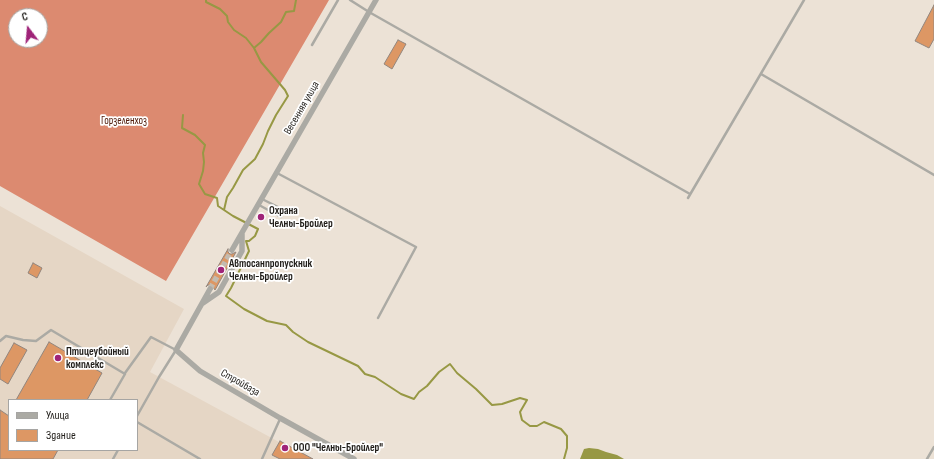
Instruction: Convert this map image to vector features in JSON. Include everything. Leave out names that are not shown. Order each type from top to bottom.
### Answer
[{"type":"street","name":"Весенняя улица","points":[[232,250],[376,0]]},
{"type":"street","points":[[201,304],[219,292],[242,251],[242,232]]},
{"type":"street","points":[[176,350],[208,291]]},
{"type":"street","name":"Стройбаза","points":[[176,350],[200,371],[354,459]]},
{"type":"lane","points":[[312,45],[338,0]]},
{"type":"lane","points":[[350,0],[690,194]]},
{"type":"lane","points":[[688,198],[804,0]]},
{"type":"lane","points":[[761,74],[934,175]]},
{"type":"lane","points":[[276,173],[416,247],[378,318]]},
{"type":"lane","points":[[262,198],[284,210]]},
{"type":"lane","points":[[258,204],[280,217]]},
{"type":"lane","points":[[0,340],[6,336],[36,341],[51,330],[125,374]]},
{"type":"lane","points":[[111,399],[125,374],[151,338],[176,350],[138,414]]},
{"type":"lane","points":[[262,459],[280,418]]},
{"type":"lane","points":[[138,423],[200,459]]},
{"type":"lane","points":[[927,459],[934,447]]},
{"type":"shaded area","points":[[0,206],[184,309],[150,372],[313,459],[0,459]]},
{"type":"shaded area","points":[[584,449],[598,449],[617,455],[624,459],[580,459]]},
{"type":"green space","name":"Горзеленхоз","points":[[0,0],[329,0],[166,281],[0,186]]},
{"type":"building","points":[[934,5],[934,39],[929,48],[915,41]]},
{"type":"building","points":[[398,40],[406,44],[392,69],[384,64]]},
{"type":"building","name":"Автосанпропускник Челны-Бройлер","points":[[228,249],[230,254],[236,252],[215,290],[212,285],[208,285],[206,287]]},
{"type":"building","points":[[33,263],[42,268],[37,278],[28,273]]},
{"type":"building","name":"Птицеубойный комплекс","points":[[49,342],[102,373],[88,399],[17,399]]},
{"type":"building","points":[[14,343],[27,350],[8,384],[0,379],[0,368]]},
{"type":"building","points":[[0,410],[8,415],[8,451],[57,451],[53,459],[0,459]]},
{"type":"building","name":"ООО \"Челны-Бройлер\"","points":[[280,441],[313,459],[280,459],[272,455]]},
{"type":"waterway","points":[[206,0],[206,2],[220,9],[227,16],[228,22],[234,30],[246,38],[254,48],[261,62],[285,90],[288,96],[276,115],[255,159],[243,170],[227,197],[224,210]]},
{"type":"waterway","points":[[254,48],[281,22],[286,12],[294,11],[296,0]]},
{"type":"waterway","points":[[183,115],[182,128],[195,135],[205,145],[203,153],[203,171],[199,184],[205,194],[217,198],[218,206],[258,229],[255,236],[249,241],[246,241],[249,251],[226,296],[244,309],[267,321],[286,325],[293,332],[308,342],[358,366],[365,374],[375,377],[401,394],[414,399],[439,372],[450,364],[457,373],[492,405],[502,404],[520,398],[527,400],[520,412],[522,420],[530,426],[537,426],[544,422],[561,429],[567,436],[567,448],[564,459]]},
{"type":"tunnel","points":[[210,289],[232,250]]},
{"type":"place","name":"Охрана Челны-Бройлер","points":[[261,217]]},
{"type":"place","name":"Автосанпропускник Челны-Бройлер","points":[[221,270]]},
{"type":"place","name":"Птицеубойный комплекс","points":[[58,358]]},
{"type":"place","name":"ООО \"Челны-Бройлер\"","points":[[285,448]]}]
